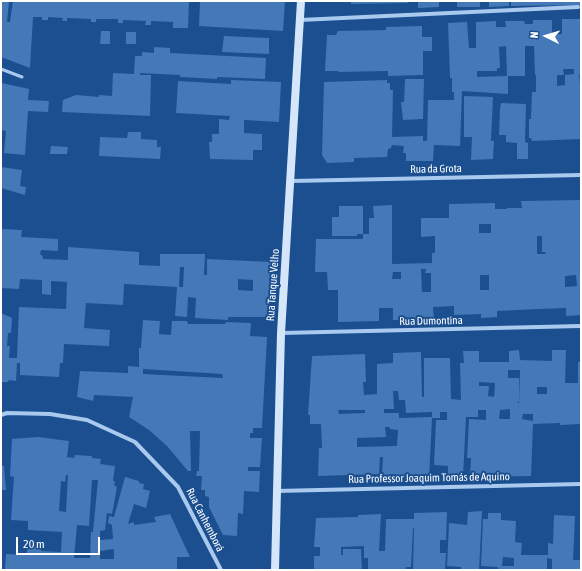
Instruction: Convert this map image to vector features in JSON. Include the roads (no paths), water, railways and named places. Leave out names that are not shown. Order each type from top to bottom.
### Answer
[{"type":"street","name":"Rua Tanque Velho","points":[[274,570],[281,333],[301,1]]},
{"type":"street","points":[[300,20],[578,7]]},
{"type":"street","name":"Rua da Grota","points":[[291,181],[581,175]]},
{"type":"street","name":"Rua Dumontina","points":[[281,333],[581,326]]},
{"type":"street","name":"Rua Canhemborá","points":[[1,414],[50,414],[87,420],[135,442],[178,487],[221,570]]},
{"type":"street","name":"Rua Professor Joaquim Tomás de Aquino","points":[[276,491],[581,484]]},
{"type":"lane","points":[[1,69],[22,77]]}]
